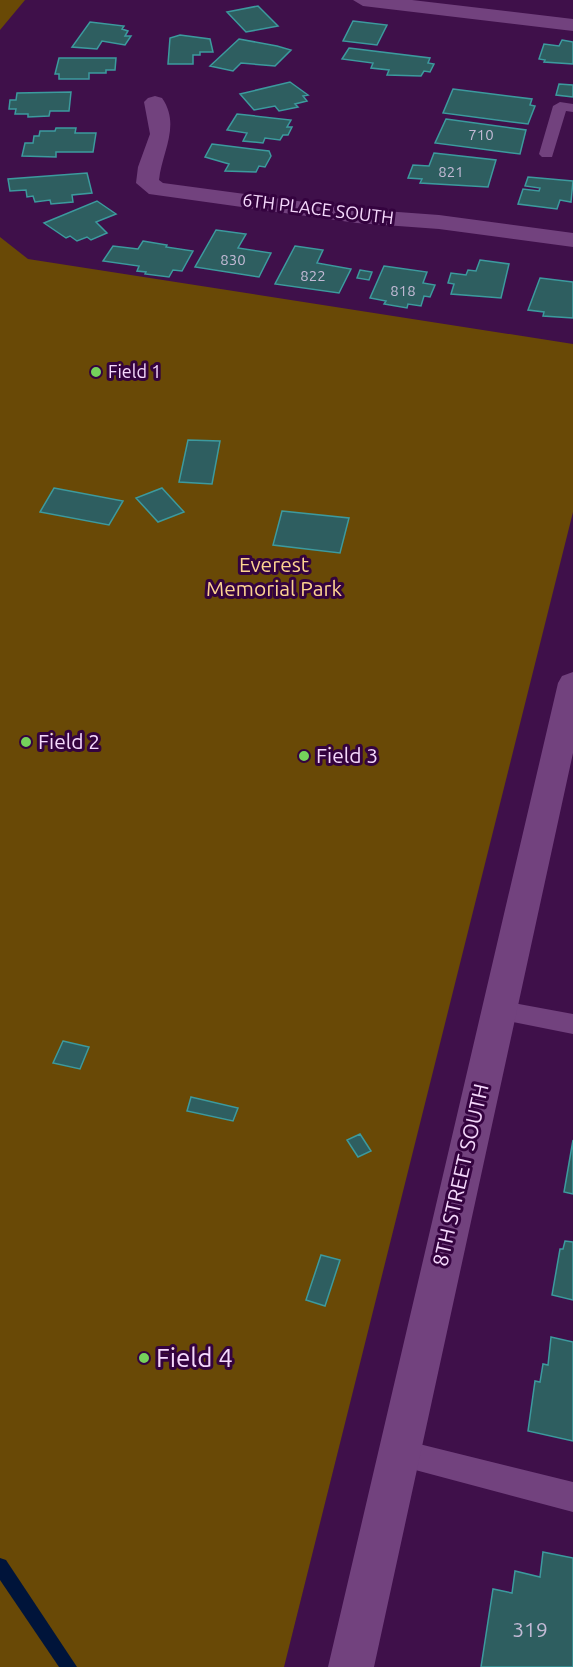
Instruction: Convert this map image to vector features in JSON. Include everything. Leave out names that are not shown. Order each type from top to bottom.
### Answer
[{"type":"street","points":[[363,0],[573,25]]},
{"type":"street","name":"6TH PLACE SOUTH","points":[[155,102],[161,134],[149,167],[147,183],[157,189],[357,216],[439,222],[573,240]]},
{"type":"street","name":"8TH STREET SOUTH","points":[[351,1667],[497,1010],[573,683]]},
{"type":"lane","points":[[547,154],[560,106],[573,108]]},
{"type":"lane","points":[[497,1010],[573,1024]]},
{"type":"lane","points":[[399,1453],[573,1497]]},
{"type":"green space","points":[[0,0],[25,0],[0,30]]},
{"type":"green space","name":"Everest Memorial Park","points":[[0,237],[28,259],[573,344],[573,512],[284,1667],[0,1667]]},
{"type":"building","points":[[258,6],[278,26],[246,32],[227,12]]},
{"type":"building","points":[[353,21],[387,25],[377,45],[343,41]]},
{"type":"building","points":[[90,22],[124,26],[122,29],[128,31],[125,36],[131,36],[125,45],[102,41],[97,49],[72,47]]},
{"type":"building","points":[[180,35],[210,39],[213,52],[200,52],[200,55],[193,55],[193,64],[168,64],[170,38]]},
{"type":"building","points":[[239,39],[291,50],[275,66],[241,63],[233,71],[210,66]]},
{"type":"building","points":[[562,40],[573,42],[573,64],[544,62],[545,60],[539,59],[544,44],[559,46]]},
{"type":"building","points":[[349,48],[430,58],[428,63],[434,64],[430,72],[424,71],[421,76],[387,75],[389,70],[371,68],[373,63],[342,59]]},
{"type":"building","points":[[59,58],[116,58],[115,70],[106,70],[106,73],[89,73],[89,79],[59,79],[59,74],[55,74]]},
{"type":"building","points":[[290,82],[308,95],[303,96],[307,101],[295,104],[298,107],[279,111],[275,106],[254,110],[240,94]]},
{"type":"building","points":[[559,84],[573,85],[573,97],[556,95]]},
{"type":"building","points":[[453,89],[532,99],[530,105],[535,106],[528,124],[443,113]]},
{"type":"building","points":[[71,92],[69,111],[50,111],[49,116],[28,117],[28,114],[15,114],[16,109],[9,109],[10,100],[16,100],[17,93]]},
{"type":"building","points":[[237,114],[291,120],[287,127],[292,127],[288,135],[283,135],[280,140],[265,138],[263,143],[243,141],[247,133],[227,130]]},
{"type":"building","points":[[446,119],[526,130],[520,154],[435,143]]},
{"type":"building","points":[[56,128],[76,128],[75,133],[96,133],[93,152],[56,152],[56,157],[22,156],[25,143],[33,143],[34,136],[39,136],[40,131],[55,131]]},
{"type":"building","points":[[212,144],[269,151],[271,156],[265,167],[259,166],[256,172],[225,171],[229,164],[205,157]]},
{"type":"building","points":[[434,153],[496,160],[488,187],[420,183],[422,179],[408,178],[413,165],[429,166]]},
{"type":"building","points":[[87,173],[92,193],[72,195],[73,202],[51,204],[50,200],[35,202],[33,196],[27,197],[26,190],[10,191],[8,179]]},
{"type":"building","points":[[528,177],[573,181],[571,202],[560,200],[557,209],[518,204],[523,189],[539,191],[540,188],[525,186]]},
{"type":"building","points":[[97,201],[116,214],[96,222],[107,233],[91,240],[87,237],[77,241],[70,236],[66,238],[44,223]]},
{"type":"building","points":[[216,230],[246,234],[238,248],[271,253],[259,277],[195,267]]},
{"type":"building","points":[[143,241],[193,251],[182,271],[173,270],[169,277],[145,274],[146,272],[137,271],[139,266],[103,261],[113,246],[138,249]]},
{"type":"building","points":[[295,246],[323,250],[317,263],[351,269],[339,293],[275,284]]},
{"type":"building","points":[[480,260],[509,264],[501,298],[451,294],[454,284],[448,283],[451,273],[466,275],[468,270],[476,271]]},
{"type":"building","points":[[384,266],[427,272],[423,283],[435,285],[430,297],[424,296],[421,306],[408,304],[407,308],[384,304],[386,301],[370,298]]},
{"type":"building","points":[[360,270],[372,272],[369,280],[357,278]]},
{"type":"building","points":[[540,278],[573,282],[573,318],[543,316],[544,312],[528,310]]},
{"type":"building","points":[[188,440],[220,441],[212,484],[179,482]]},
{"type":"building","points":[[54,488],[123,501],[109,525],[40,512]]},
{"type":"building","points":[[162,488],[184,512],[158,522],[136,498]]},
{"type":"building","points":[[282,511],[349,518],[340,553],[273,545]]},
{"type":"building","points":[[63,1041],[89,1047],[80,1069],[53,1063]]},
{"type":"building","points":[[191,1097],[238,1108],[233,1121],[187,1111]]},
{"type":"building","points":[[360,1134],[371,1151],[358,1157],[347,1140]]},
{"type":"building","points":[[573,1140],[573,1194],[564,1192]]},
{"type":"building","points":[[565,1241],[573,1242],[573,1300],[552,1295],[560,1249],[563,1249]]},
{"type":"building","points":[[321,1255],[340,1260],[325,1306],[306,1300]]},
{"type":"building","points":[[551,1337],[573,1342],[573,1441],[528,1431],[535,1381],[540,1382],[543,1364],[548,1365]]},
{"type":"building","points":[[543,1552],[573,1558],[573,1667],[481,1667],[493,1589],[512,1593],[515,1571],[540,1577]]},
{"type":"waterway","points":[[0,1566],[69,1667]]},
{"type":"place","name":"Field 1","points":[[96,372]]},
{"type":"place","name":"Field 2","points":[[26,742]]},
{"type":"place","name":"Field 3","points":[[304,756]]},
{"type":"place","name":"Field 4","points":[[144,1358]]}]
